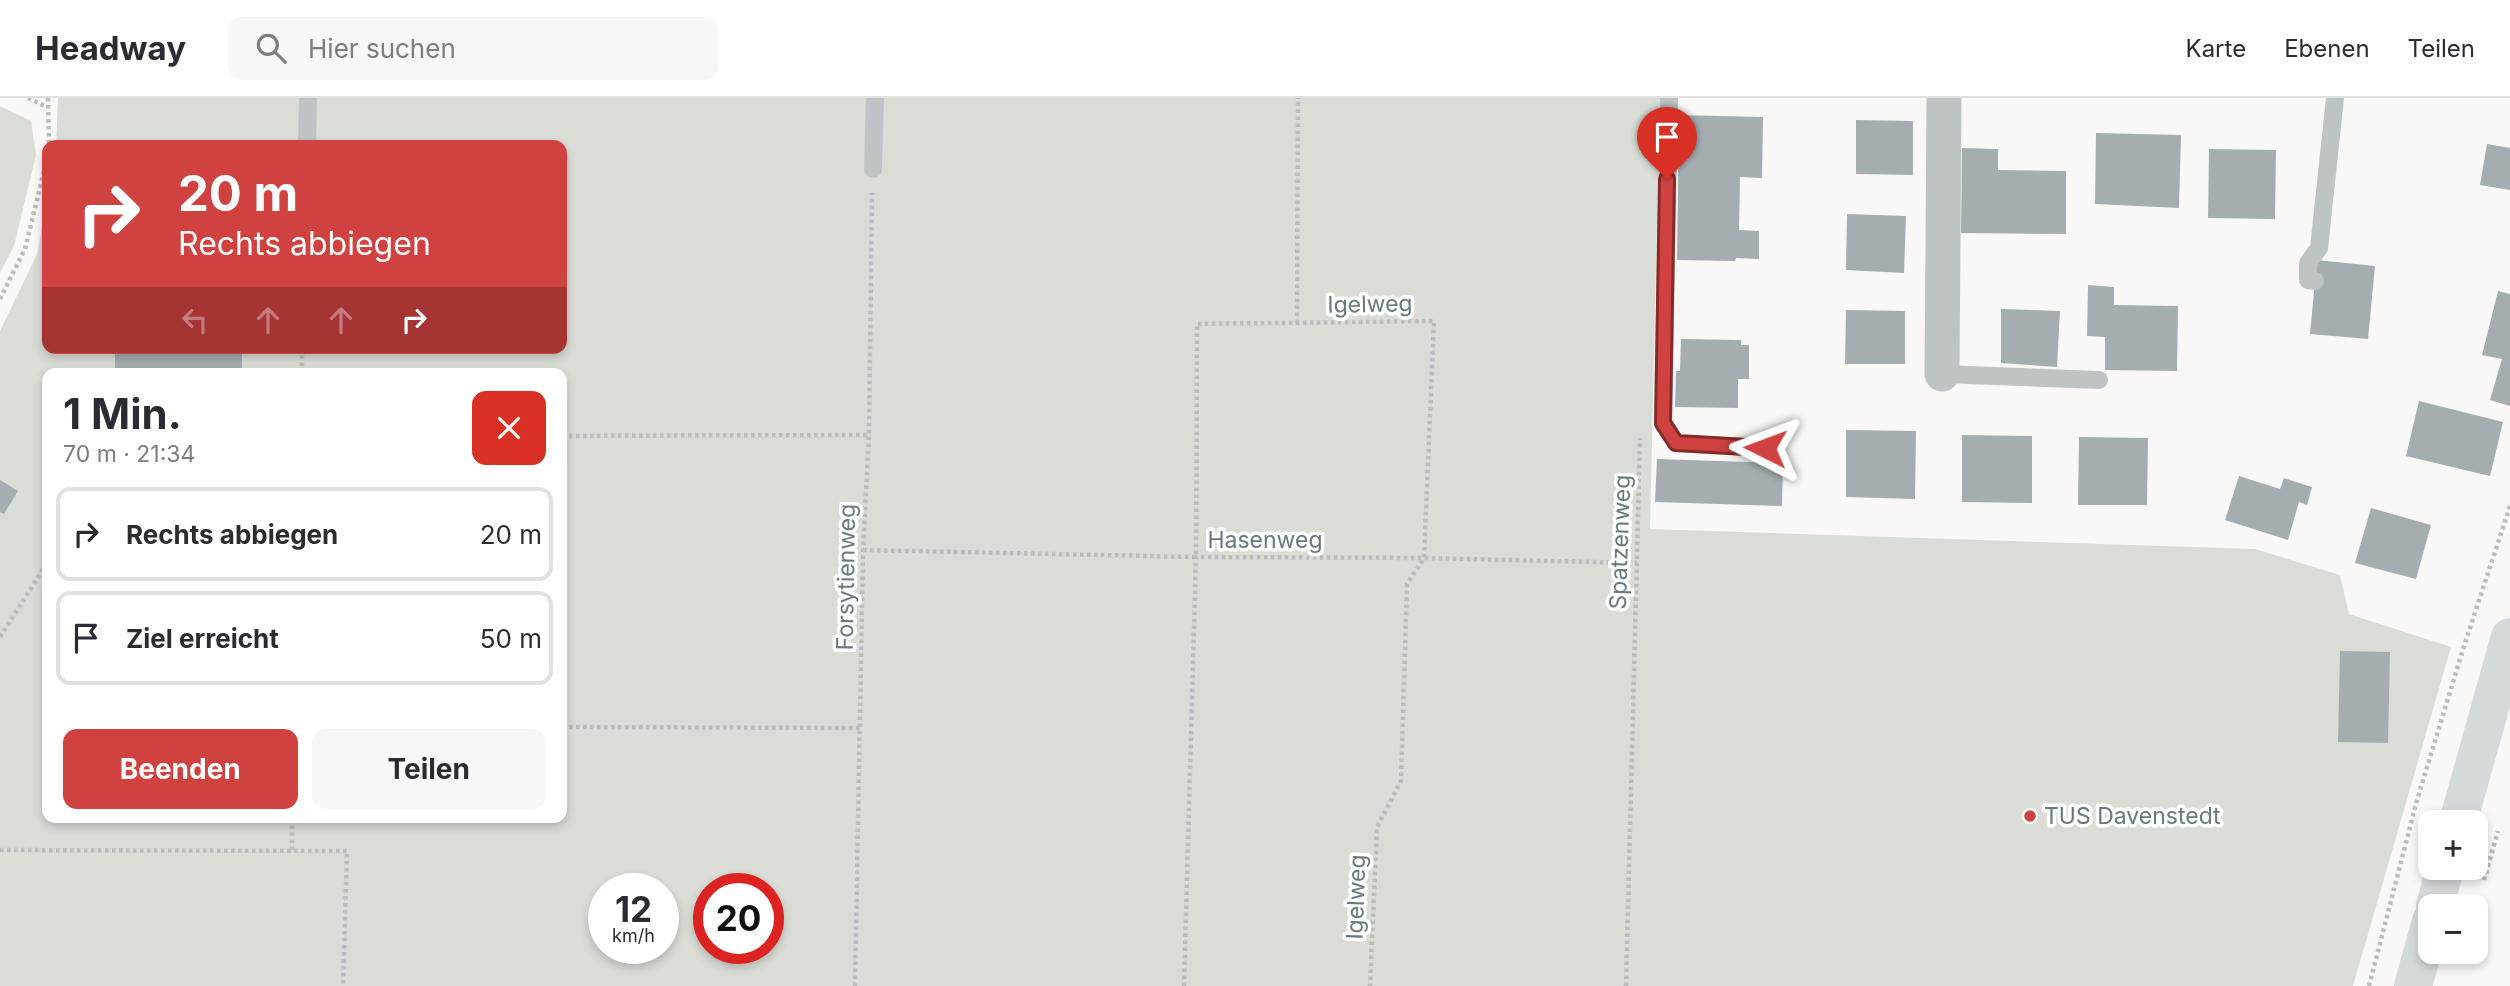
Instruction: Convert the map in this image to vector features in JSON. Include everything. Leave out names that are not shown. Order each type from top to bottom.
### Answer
[{"type":"street","points":[[1942,374],[1944,98]]},
{"type":"street","points":[[2461,810],[2510,637]]},
{"type":"street","points":[[2413,986],[2419,964]]},
{"type":"lane","points":[[307,98],[307,140]]},
{"type":"lane","points":[[873,169],[875,98]]},
{"type":"lane","points":[[1669,98],[1663,423],[1676,443],[1765,448]]},
{"type":"lane","points":[[2315,281],[2308,280],[2308,263],[2319,248],[2335,98]]},
{"type":"lane","points":[[1942,374],[2099,380]]},
{"type":"path","points":[[28,98],[47,107]]},
{"type":"path","points":[[48,98],[49,140]]},
{"type":"path","points":[[1297,323],[1298,98]]},
{"type":"path","name":"Forsytienweg","points":[[855,986],[873,169]]},
{"type":"path","points":[[0,299],[25,249],[42,179]]},
{"type":"path","name":"Igelweg","points":[[1196,557],[1197,324],[1434,321],[1424,558],[1407,584],[1401,781],[1377,827],[1370,986]]},
{"type":"path","name":"Spatzenweg","points":[[1626,986],[1641,426]]},
{"type":"path","points":[[567,436],[869,435]]},
{"type":"path","points":[[2369,986],[2417,800],[2477,603],[2510,506]]},
{"type":"path","points":[[863,550],[1196,557]]},
{"type":"path","name":"Hasenweg","points":[[1184,986],[1196,557],[1424,558],[1637,563]]},
{"type":"path","points":[[0,637],[42,571]]},
{"type":"path","points":[[567,727],[861,728]]},
{"type":"path","points":[[292,823],[292,850]]},
{"type":"path","points":[[2484,881],[2499,827]]},
{"type":"path","points":[[0,850],[347,851],[344,986]]},
{"type":"shaded area","points":[[58,98],[1660,98],[1650,529],[2255,549],[2340,575],[2349,614],[2451,647],[2353,986],[0,986],[0,331],[37,254],[42,226],[42,354],[567,354],[567,140],[56,140]]},
{"type":"shaded area","points":[[0,106],[31,121],[36,155],[14,246],[0,273]]},
{"type":"building","points":[[1679,115],[1763,117],[1762,178],[1740,177],[1739,230],[1759,231],[1759,259],[1677,260]]},
{"type":"building","points":[[1856,120],[1913,121],[1913,175],[1856,174]]},
{"type":"building","points":[[2096,133],[2181,135],[2179,208],[2095,204]]},
{"type":"building","points":[[2487,144],[2510,148],[2510,190],[2480,185]]},
{"type":"building","points":[[1962,148],[1998,149],[1998,170],[2066,171],[2066,234],[1961,233]]},
{"type":"building","points":[[2209,149],[2276,150],[2275,219],[2208,218]]},
{"type":"building","points":[[1847,214],[1906,216],[1904,273],[1846,270]]},
{"type":"building","points":[[2317,260],[2375,266],[2368,339],[2310,334]]},
{"type":"building","points":[[2088,285],[2114,287],[2114,305],[2178,306],[2177,371],[2105,370],[2105,337],[2087,336]]},
{"type":"building","points":[[2498,291],[2510,294],[2510,406],[2490,400],[2502,359],[2482,355]]},
{"type":"building","points":[[2001,309],[2060,311],[2057,367],[2001,363]]},
{"type":"building","points":[[1846,310],[1905,311],[1905,364],[1845,364]]},
{"type":"building","points":[[1681,339],[1741,340],[1741,345],[1749,345],[1749,379],[1738,379],[1738,408],[1675,407],[1676,371],[1680,371]]},
{"type":"building","points":[[115,354],[242,354],[242,368],[115,368]]},
{"type":"building","points":[[2419,401],[2503,422],[2490,476],[2406,456]]},
{"type":"building","points":[[1846,430],[1916,431],[1915,499],[1846,497]]},
{"type":"building","points":[[1962,435],[2032,436],[2032,503],[1962,502]]},
{"type":"building","points":[[2079,437],[2148,438],[2147,505],[2078,505]]},
{"type":"building","points":[[1657,459],[1783,463],[1782,506],[1655,502]]},
{"type":"building","points":[[2239,476],[2280,489],[2284,478],[2312,487],[2307,505],[2299,502],[2288,540],[2225,520]]},
{"type":"building","points":[[0,480],[18,491],[4,514],[0,512]]},
{"type":"building","points":[[2371,508],[2431,525],[2416,579],[2355,563]]},
{"type":"building","points":[[2340,651],[2390,652],[2388,743],[2338,742]]},
{"type":"place","name":"TUS Davenstedt","points":[[2030,816]]},
{"type":"route","points":[[1667,179],[1663,423],[1676,443],[1765,448]]}]
